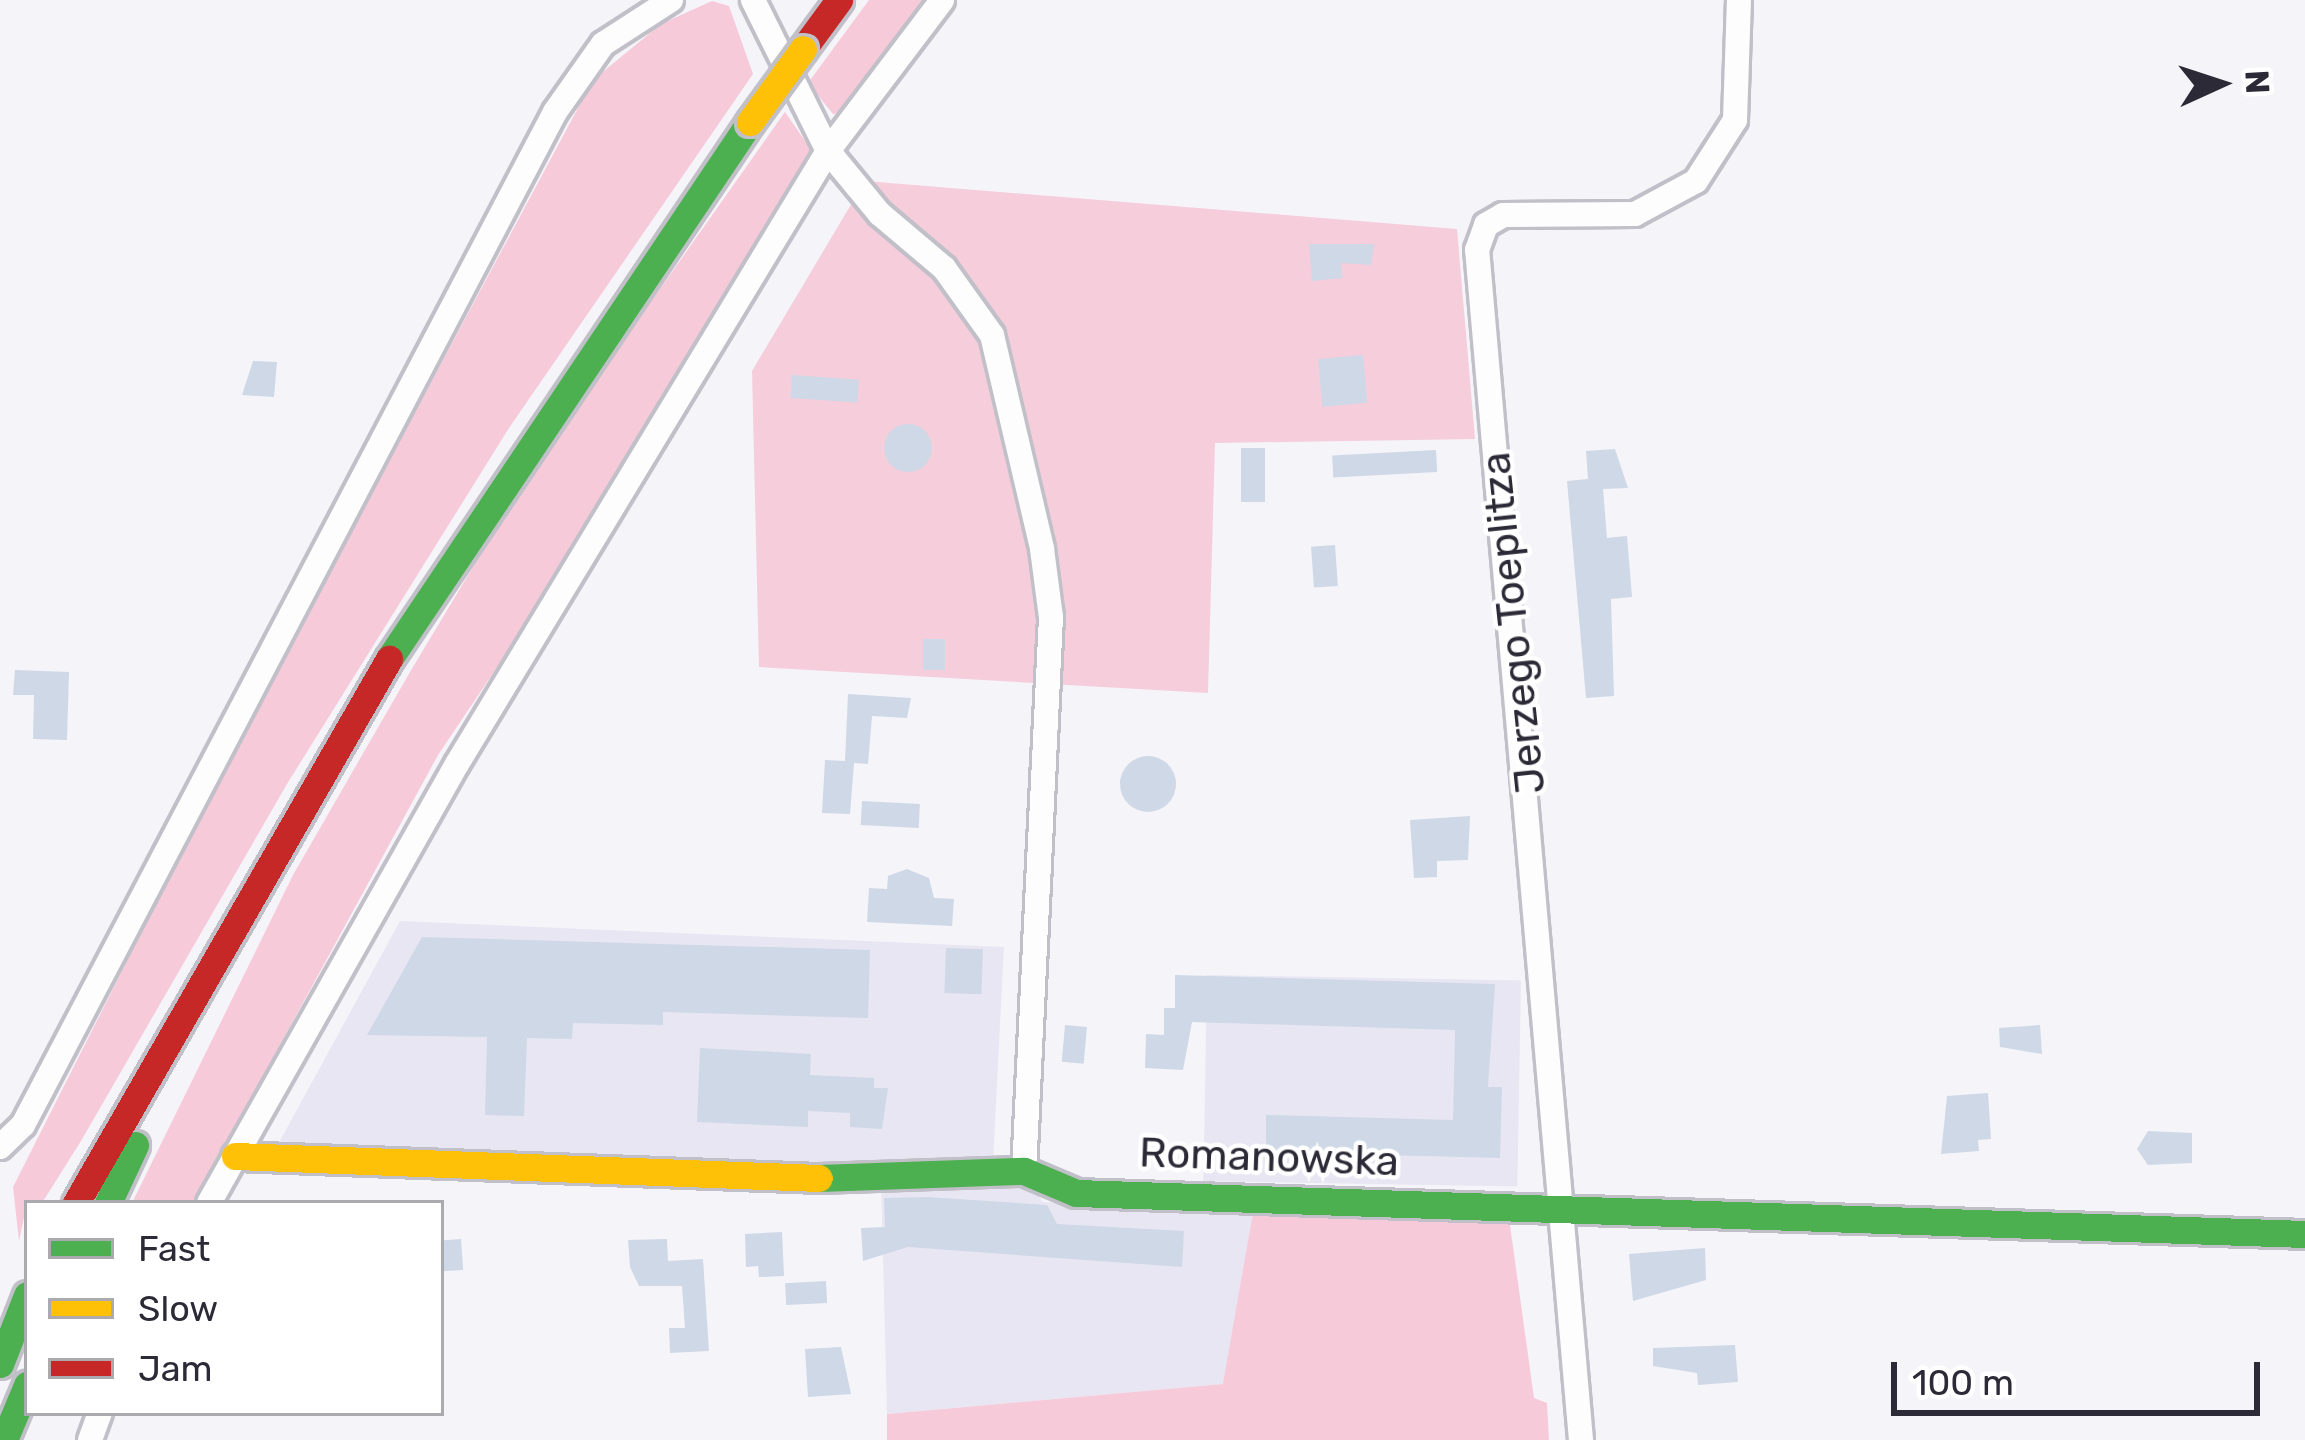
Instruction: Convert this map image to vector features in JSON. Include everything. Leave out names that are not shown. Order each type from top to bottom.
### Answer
[{"type":"street","points":[[2,1147],[555,112],[603,44],[671,0]]},
{"type":"street","points":[[752,0],[828,151],[880,214],[944,268],[992,335],[1042,549],[1052,617],[1024,1171]]},
{"type":"street","points":[[78,1200],[187,1018],[410,624],[750,122],[839,0]]},
{"type":"street","points":[[211,1200],[458,764],[828,151],[942,0]]},
{"type":"street","name":"Jerzego Toeplitza","points":[[1581,1440],[1477,250],[1503,215],[1635,214],[1696,181],[1735,120],[1739,0]]},
{"type":"street","points":[[109,1200],[187,1018]]},
{"type":"street","name":"Romanowska","points":[[235,1156],[808,1178],[1024,1171],[1076,1193],[2305,1234]]},
{"type":"street","points":[[0,1364],[24,1302]]},
{"type":"street","points":[[4,1440],[24,1392]]},
{"type":"shaded area","points":[[869,0],[925,0],[845,112],[833,114],[808,83]]},
{"type":"shaded area","points":[[712,1],[729,6],[753,74],[509,428],[287,784],[81,1141],[44,1200],[24,1200],[19,1241],[13,1187],[226,765],[593,80],[661,24]]},
{"type":"shaded area","points":[[785,112],[812,151],[549,590],[438,755],[196,1200],[133,1200],[293,875],[527,477]]},
{"type":"shaded area","points":[[865,181],[1457,229],[1475,439],[1215,443],[1208,693],[759,667],[752,371]]},
{"type":"shaded area","points":[[400,921],[1004,947],[993,1161],[847,1166],[276,1148]]},
{"type":"shaded area","points":[[1207,975],[1521,980],[1517,1186],[1203,1181]]},
{"type":"shaded area","points":[[881,1178],[1029,1183],[1043,1202],[1253,1212],[1224,1384],[887,1414]]},
{"type":"shaded area","points":[[1253,1212],[1509,1218],[1534,1398],[1547,1403],[1549,1440],[887,1440],[887,1414],[1223,1384]]},
{"type":"building","points":[[1309,244],[1374,244],[1371,265],[1341,263],[1342,278],[1312,281]]},
{"type":"building","points":[[1363,355],[1367,403],[1322,407],[1318,359]]},
{"type":"building","points":[[253,361],[277,362],[274,397],[242,395]]},
{"type":"building","points":[[792,375],[859,380],[857,403],[790,398]]},
{"type":"building","points":[[908,424],[925,431],[932,448],[925,465],[908,472],[891,465],[884,448],[891,431]]},
{"type":"building","points":[[1241,448],[1265,448],[1265,502],[1241,502]]},
{"type":"building","points":[[1615,449],[1628,488],[1603,489],[1607,538],[1627,536],[1632,597],[1611,599],[1614,696],[1586,698],[1567,481],[1588,479],[1586,451]]},
{"type":"building","points":[[1436,450],[1437,472],[1333,477],[1332,455]]},
{"type":"building","points":[[1335,545],[1338,586],[1314,588],[1311,547]]},
{"type":"building","points":[[923,639],[945,639],[945,670],[923,670]]},
{"type":"building","points":[[15,670],[69,672],[67,740],[33,739],[34,695],[13,695]]},
{"type":"building","points":[[848,694],[911,698],[907,718],[872,716],[868,764],[854,763],[850,814],[822,813],[825,760],[845,761]]},
{"type":"building","points":[[1148,756],[1168,764],[1176,784],[1168,804],[1148,812],[1128,804],[1120,784],[1128,764]]},
{"type":"building","points":[[862,801],[920,804],[919,828],[861,825]]},
{"type":"building","points":[[1470,816],[1468,860],[1437,861],[1437,877],[1414,878],[1410,820]]},
{"type":"building","points":[[907,869],[929,878],[934,898],[954,899],[952,926],[867,922],[869,888],[887,889],[888,876]]},
{"type":"building","points":[[422,937],[870,950],[868,1018],[663,1012],[663,1025],[573,1023],[572,1039],[527,1038],[524,1116],[485,1115],[487,1037],[367,1035]]},
{"type":"building","points":[[946,948],[983,949],[981,994],[944,993]]},
{"type":"building","points":[[1175,975],[1495,984],[1488,1087],[1502,1087],[1500,1158],[1266,1152],[1266,1115],[1453,1120],[1455,1030],[1192,1022],[1183,1070],[1145,1068],[1146,1034],[1164,1035],[1164,1008],[1175,1008]]},
{"type":"building","points":[[1065,1025],[1087,1027],[1084,1064],[1062,1062]]},
{"type":"building","points":[[2040,1025],[2042,1054],[2000,1047],[1999,1028]]},
{"type":"building","points":[[700,1048],[811,1054],[810,1075],[874,1078],[874,1088],[888,1088],[882,1129],[850,1127],[850,1113],[808,1111],[808,1127],[697,1122]]},
{"type":"building","points":[[1988,1093],[1991,1139],[1978,1140],[1979,1151],[1941,1154],[1947,1096]]},
{"type":"building","points":[[2148,1131],[2192,1133],[2192,1163],[2148,1165],[2137,1149]]},
{"type":"building","points":[[884,1198],[1047,1205],[1057,1224],[1184,1231],[1182,1267],[908,1247],[863,1261],[861,1228],[885,1227]]},
{"type":"building","points":[[782,1232],[784,1276],[759,1277],[758,1266],[746,1267],[745,1234]]},
{"type":"building","points":[[461,1239],[463,1270],[444,1271],[444,1240]]},
{"type":"building","points":[[667,1239],[668,1261],[703,1259],[709,1351],[670,1353],[669,1328],[685,1328],[682,1286],[639,1286],[630,1267],[628,1240]]},
{"type":"building","points":[[1705,1248],[1706,1280],[1633,1301],[1629,1254]]},
{"type":"building","points":[[826,1281],[827,1303],[786,1305],[785,1283]]},
{"type":"building","points":[[1735,1345],[1738,1382],[1698,1385],[1697,1373],[1653,1366],[1653,1348]]},
{"type":"building","points":[[841,1347],[851,1394],[808,1397],[805,1349]]},
{"type":"traffic: fast","points":[[389,659],[750,122]]},
{"type":"traffic: fast","points":[[109,1200],[135,1145]]},
{"type":"traffic: fast","points":[[819,1178],[1024,1171],[1076,1193],[2305,1234]]},
{"type":"traffic: fast","points":[[0,1364],[24,1303]]},
{"type":"traffic: fast","points":[[4,1440],[24,1392]]},
{"type":"traffic: slow","points":[[750,122],[803,49]]},
{"type":"traffic: slow","points":[[235,1156],[819,1178]]},
{"type":"traffic: jam","points":[[803,49],[839,0]]},
{"type":"traffic: jam","points":[[78,1200],[389,659]]}]
